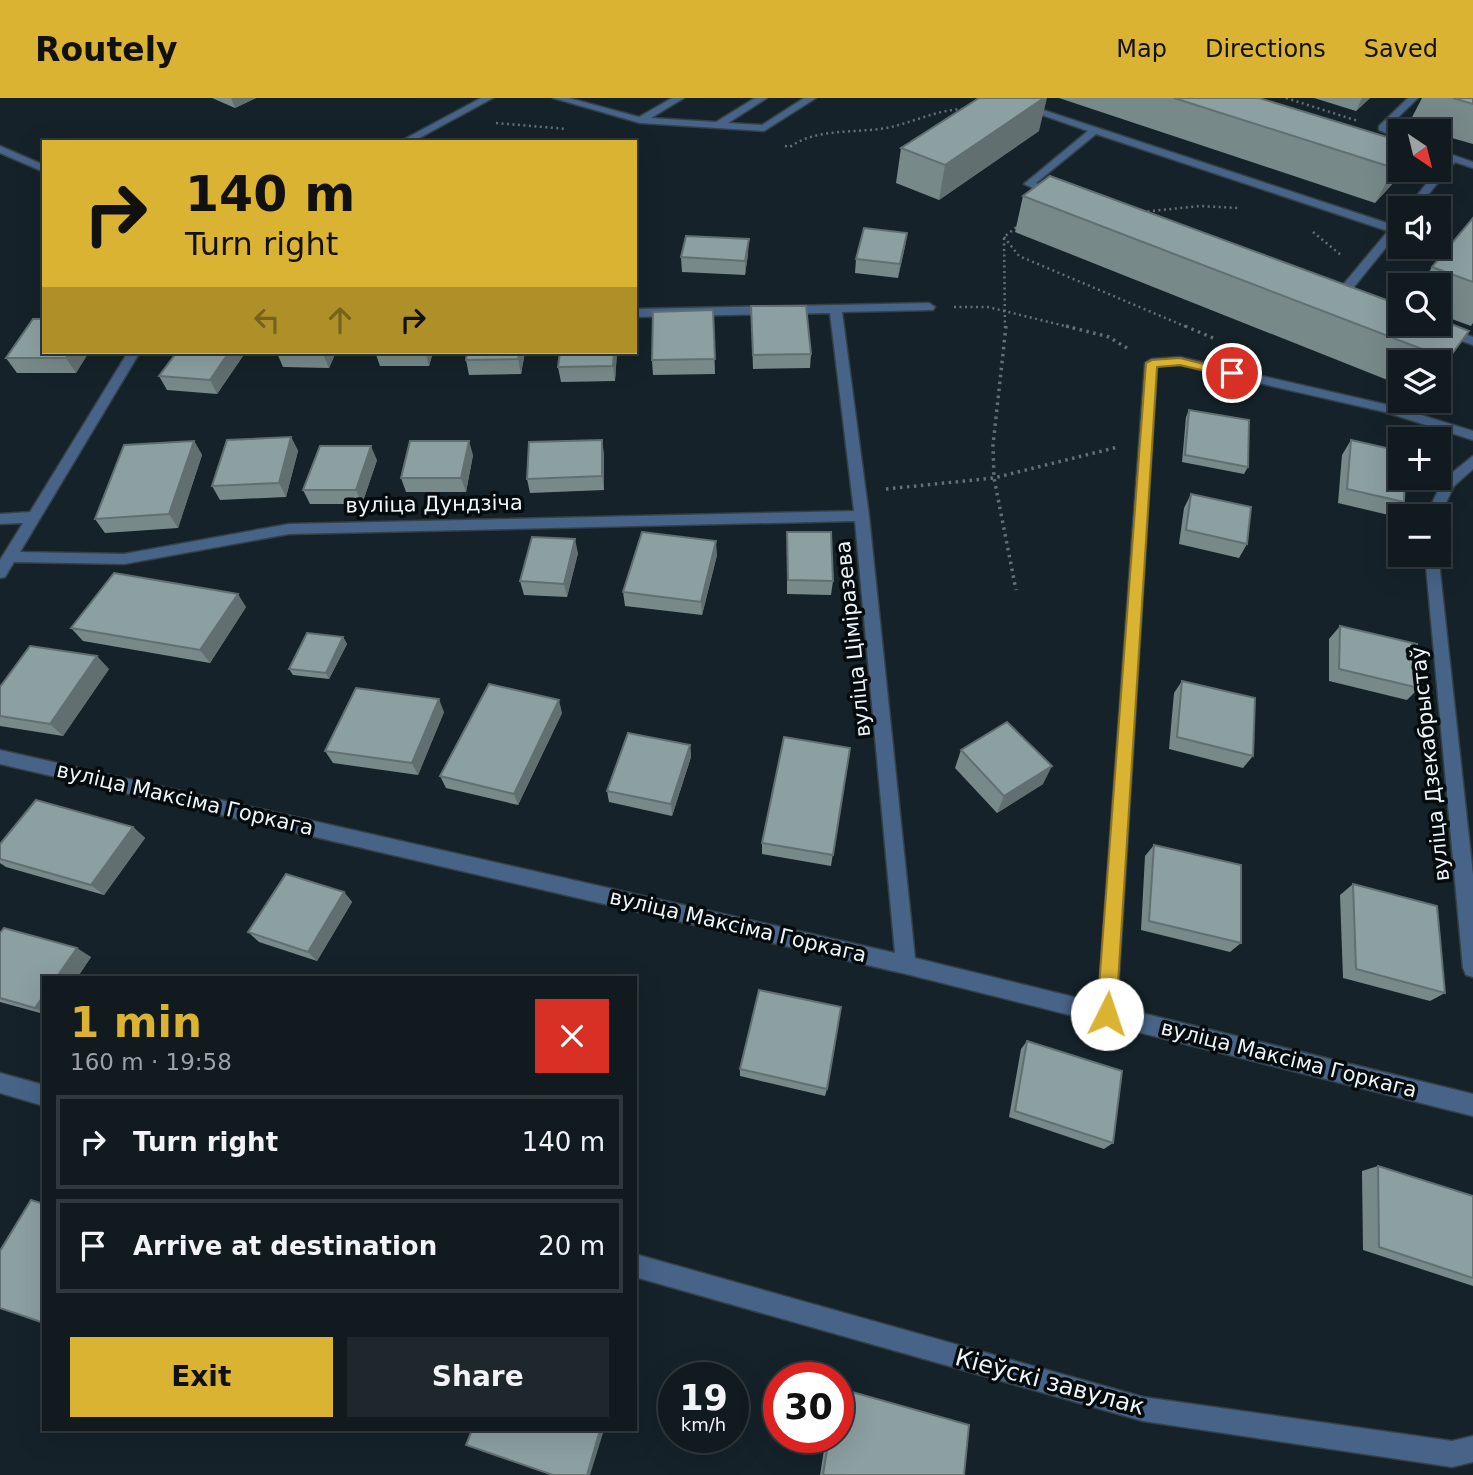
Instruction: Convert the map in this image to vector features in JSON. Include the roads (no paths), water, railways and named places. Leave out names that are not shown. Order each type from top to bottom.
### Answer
[{"type":"street","points":[[408,140],[488,98]]},
{"type":"street","points":[[558,98],[640,120],[764,128],[811,98]]},
{"type":"street","points":[[596,108],[614,98]]},
{"type":"street","points":[[640,120],[679,98]]},
{"type":"street","points":[[718,125],[762,98]]},
{"type":"street","points":[[1391,119],[1413,98]]},
{"type":"street","points":[[1003,100],[1388,223]]},
{"type":"street","points":[[1069,198],[1029,184],[1095,130]]},
{"type":"street","points":[[0,149],[42,168]]},
{"type":"street","points":[[1422,196],[1452,159],[1473,165]]},
{"type":"street","points":[[1328,290],[1347,297],[1388,239]]},
{"type":"street","points":[[637,313],[929,307]]},
{"type":"street","name":"вуліца Ціміразева","points":[[836,309],[862,516],[906,965]]},
{"type":"street","points":[[1451,333],[1473,341]]},
{"type":"street","points":[[0,573],[133,354]]},
{"type":"street","points":[[1107,1014],[1152,363],[1180,361],[1388,409],[1473,436]]},
{"type":"street","points":[[1438,504],[1448,483],[1473,461]]},
{"type":"street","name":"вуліца Дундзіча","points":[[10,556],[124,559],[289,529],[862,516]]},
{"type":"street","points":[[0,519],[34,517]]},
{"type":"street","name":"вуліца Дзекабрыстаў","points":[[1433,567],[1473,968]]},
{"type":"street","name":"вуліца Максіма Горкага","points":[[0,757],[906,965],[1473,1105]]},
{"type":"street","points":[[0,1083],[42,1095]]},
{"type":"street","name":"Кіеўскі завулак","points":[[637,1266],[1143,1409],[1452,1454],[1473,1449]]}]
